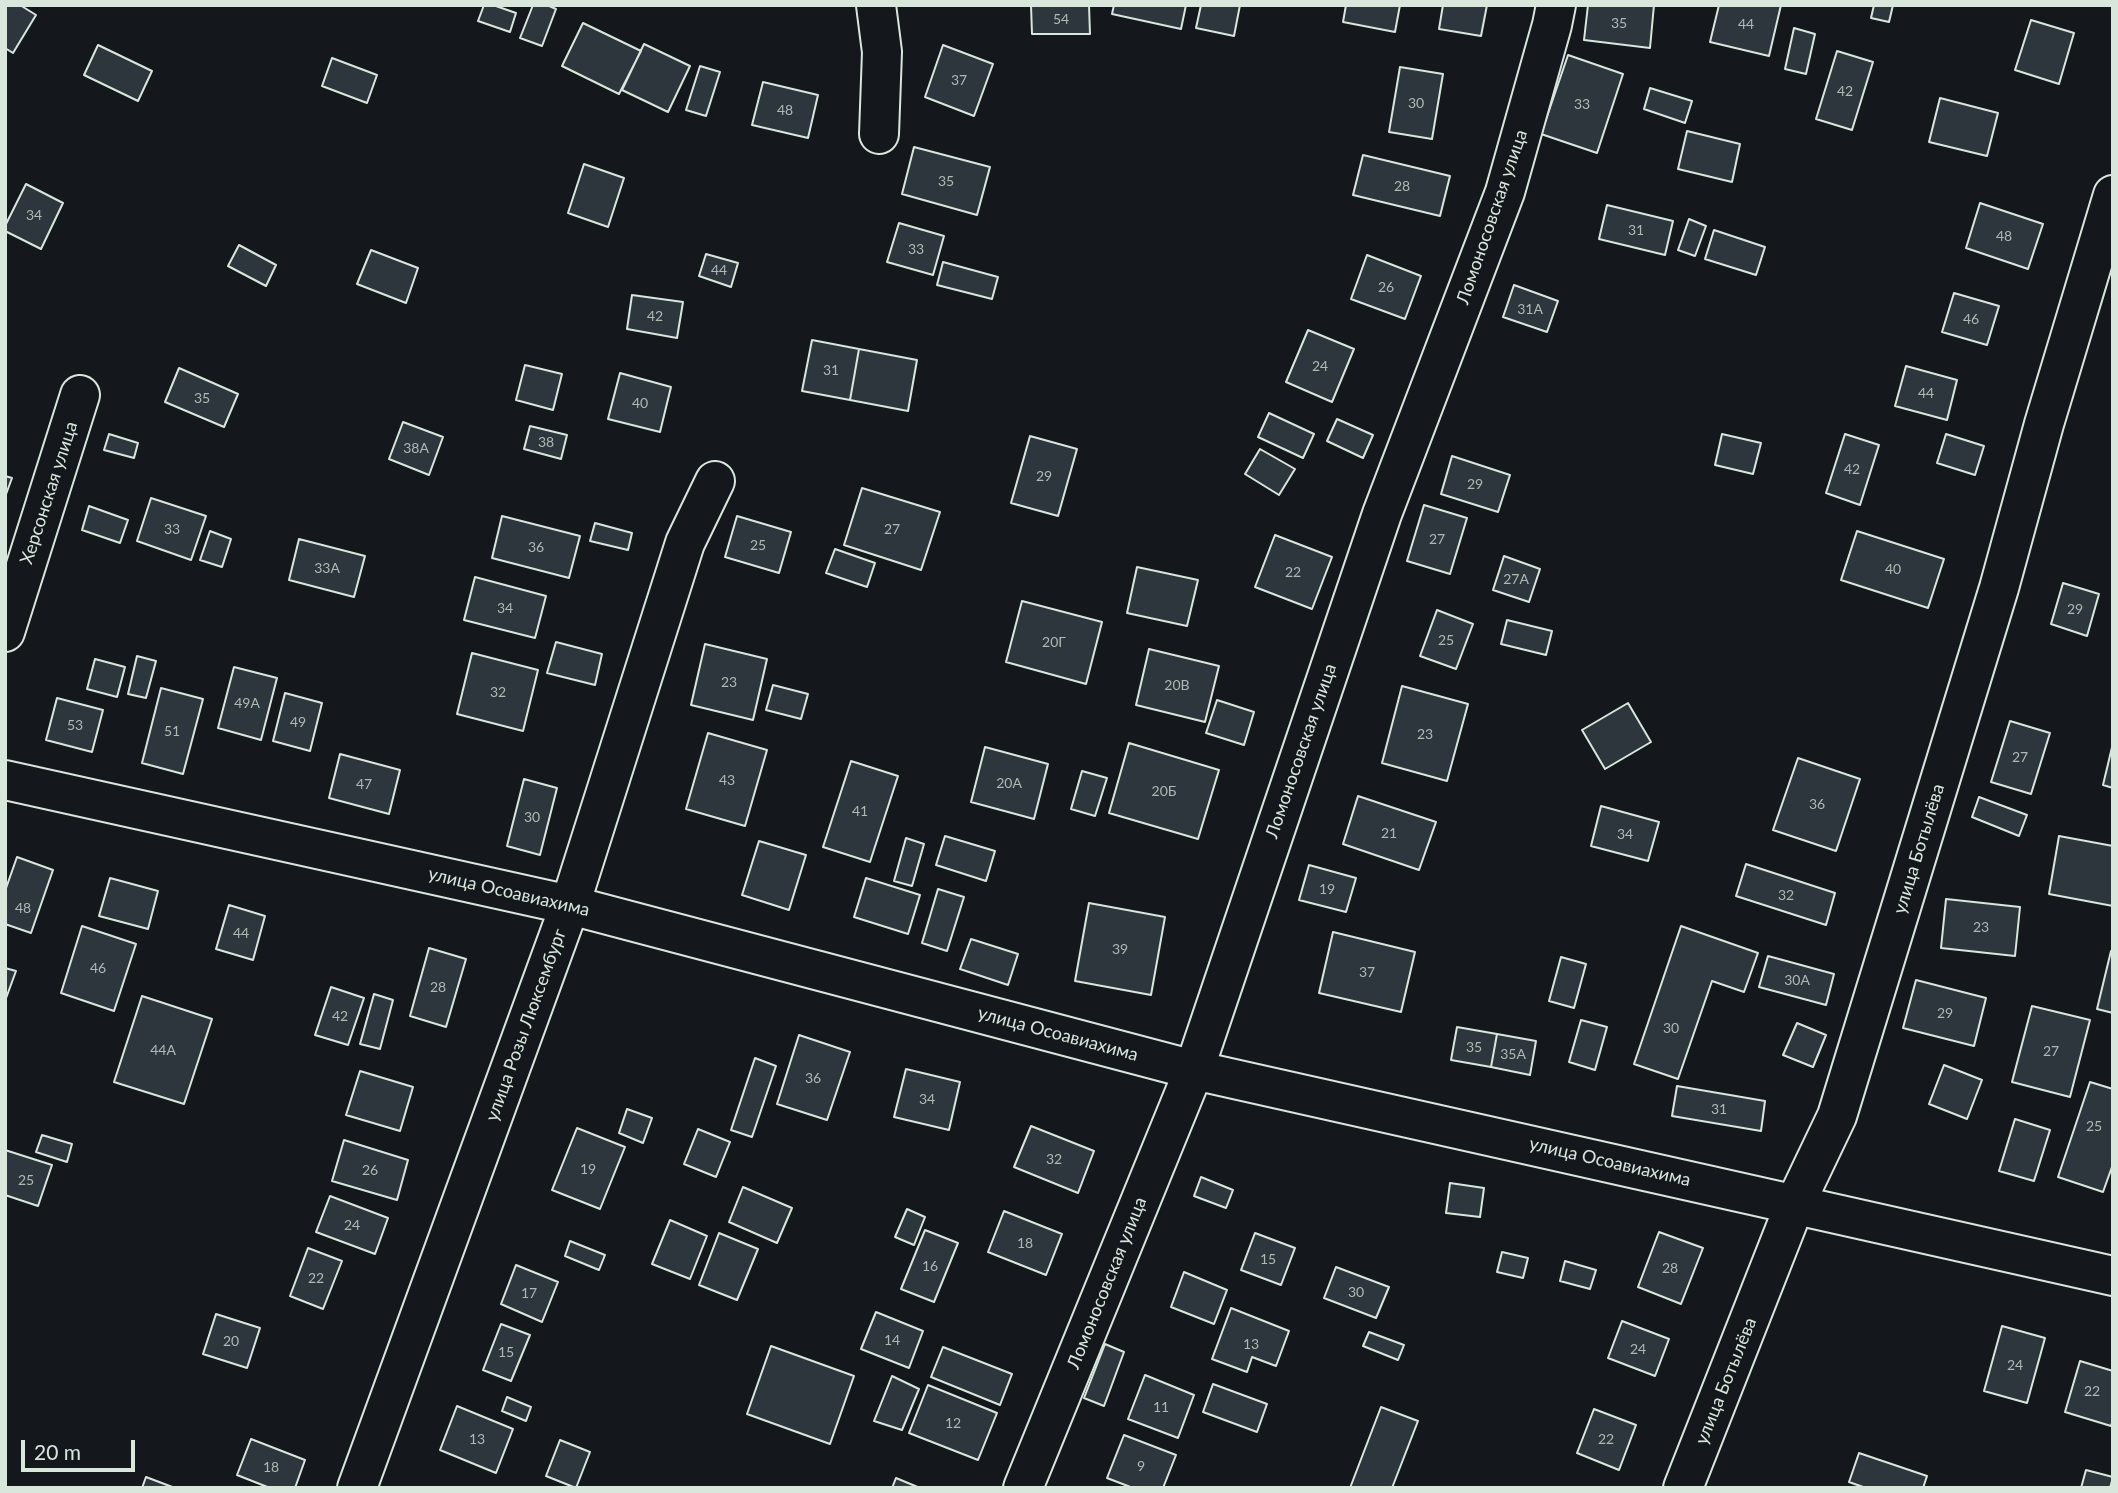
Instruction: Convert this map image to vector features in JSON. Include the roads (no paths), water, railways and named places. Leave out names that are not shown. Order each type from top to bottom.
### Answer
[{"type":"street","points":[[876,5],[882,52],[879,134]]},
{"type":"street","name":"Ломоносовская улица","points":[[1023,1488],[1194,1070],[1378,527],[1505,192],[1556,5]]},
{"type":"street","name":"улица Ботылёва","points":[[1683,1488],[1795,1204],[1837,1116],[1999,588],[2044,424],[2113,195]]},
{"type":"street","name":"Херсонская улица","points":[[5,632],[80,395]]},
{"type":"street","name":"улица Розы Люксембург","points":[[357,1488],[570,905],[685,543],[715,481]]},
{"type":"street","name":"улица Осоавиахима","points":[[5,780],[570,905],[1194,1070],[2113,1276]]}]
